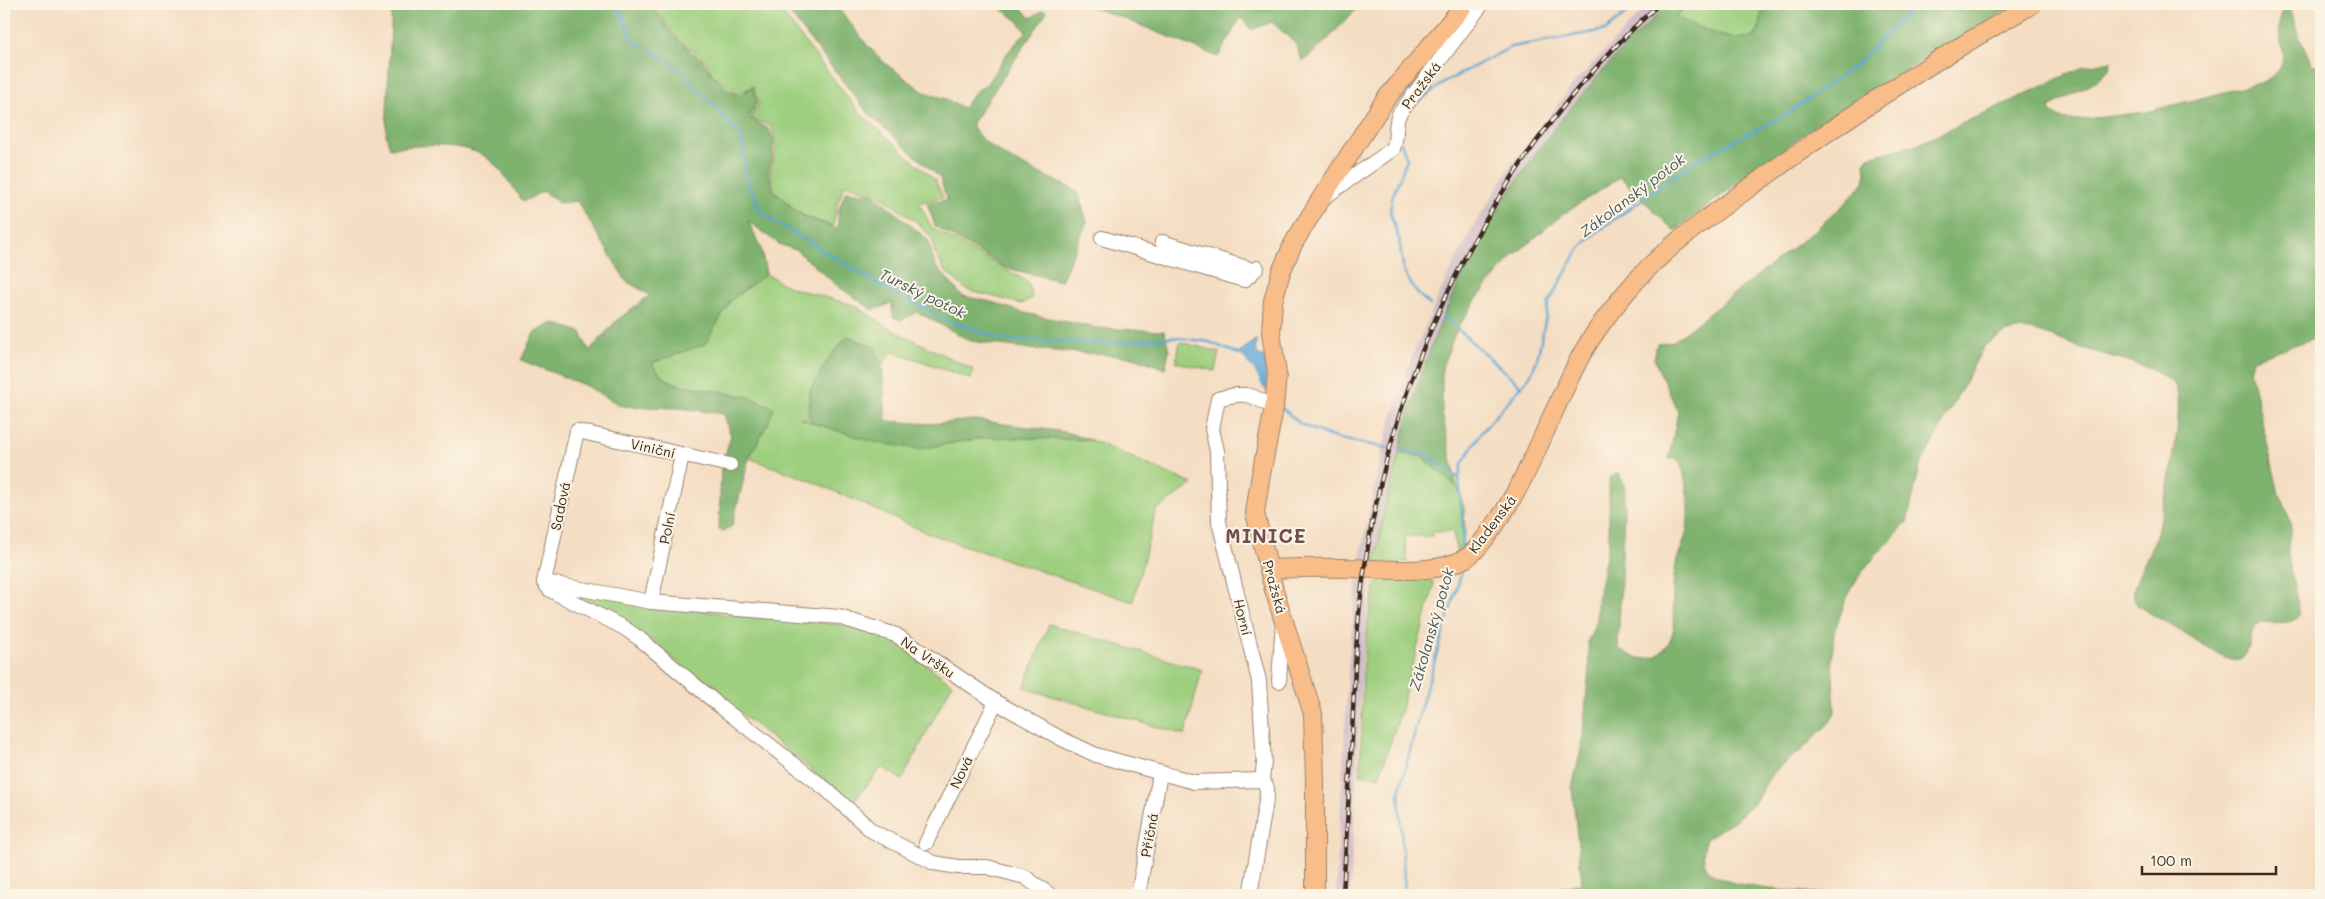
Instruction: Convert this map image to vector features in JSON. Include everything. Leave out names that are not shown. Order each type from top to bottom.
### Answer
[{"type":"main road","name":"Pražská","points":[[1315,895],[1313,714],[1269,569],[1256,513],[1260,480],[1274,408],[1277,374],[1271,332],[1273,301],[1281,272],[1293,244],[1320,200],[1385,100],[1465,4]]},
{"type":"main road","name":"Kladenská","points":[[1269,569],[1347,568],[1403,570],[1442,566],[1466,558],[1475,551],[1517,491],[1584,350],[1628,290],[1655,261],[1832,127],[1976,36],[2033,4]]},
{"type":"street","name":"Pražská","points":[[1320,200],[1393,149],[1398,136],[1395,126],[1400,114],[1482,4]]},
{"type":"street","points":[[1102,238],[1244,280],[1254,271],[1162,242]]},
{"type":"street","name":"Horní","points":[[1250,895],[1267,795],[1267,788],[1262,780],[1259,682],[1218,522],[1216,452],[1212,429],[1218,399],[1246,393],[1255,395],[1274,408]]},
{"type":"street","name":"Viniční","points":[[577,431],[730,465]]},
{"type":"street","name":"Sadová","points":[[544,582],[577,431]]},
{"type":"street","name":"Polní","points":[[651,602],[682,455]]},
{"type":"street","points":[[544,582],[550,590],[624,628],[664,657],[721,707],[827,790],[872,831],[934,863],[958,867],[987,867],[1025,877],[1047,893]]},
{"type":"street","name":"Na Vršku","points":[[544,582],[651,602],[839,617],[896,635],[996,702],[1060,738],[1096,755],[1160,774],[1205,783],[1262,780]]},
{"type":"street","points":[[1278,681],[1283,618]]},
{"type":"street","name":"Nová","points":[[926,843],[996,702]]},
{"type":"street","name":"Příčná","points":[[1138,895],[1160,774]]},
{"type":"shaded area","points":[[1649,4],[1669,4],[1618,54],[1567,112],[1509,193],[1484,235],[1453,295],[1424,361],[1394,468],[1375,563],[1371,570],[1362,670],[1350,895],[1336,895],[1348,669],[1358,568],[1377,472],[1388,430],[1412,357],[1441,290],[1472,229],[1512,164],[1576,81]]},
{"type":"green space","points":[[392,4],[651,4],[674,37],[705,63],[711,74],[738,97],[752,87],[757,103],[749,118],[769,129],[773,140],[773,154],[768,171],[773,191],[785,200],[792,209],[803,216],[838,229],[838,211],[846,191],[873,194],[928,240],[935,265],[962,296],[992,302],[1024,313],[1097,328],[1164,331],[1169,350],[1165,369],[1134,357],[1031,349],[971,341],[917,312],[901,320],[893,317],[892,303],[873,310],[839,287],[796,250],[779,244],[748,221],[761,248],[766,274],[731,300],[705,344],[652,363],[662,377],[677,384],[749,397],[774,408],[749,458],[732,526],[723,531],[719,530],[721,468],[731,436],[724,414],[679,408],[622,406],[584,385],[521,360],[534,333],[553,323],[581,332],[589,351],[616,321],[650,295],[626,281],[577,201],[559,203],[543,191],[523,202],[496,166],[486,157],[476,152],[439,146],[390,148],[386,135]]},
{"type":"green space","points":[[653,4],[775,4],[860,113],[935,180],[943,197],[919,203],[932,228],[1028,282],[1032,298],[1022,304],[967,290],[944,270],[934,251],[933,239],[914,220],[879,195],[845,184],[837,205],[833,226],[806,216],[796,210],[774,190],[770,171],[776,150],[772,127],[751,118],[759,104],[753,86],[737,95],[730,87],[712,74],[707,62],[676,37]]},
{"type":"green space","points":[[782,4],[835,4],[868,46],[886,64],[924,92],[946,99],[963,108],[976,91],[986,85],[1008,52],[1026,32],[1018,21],[995,4],[1016,4],[1031,18],[1043,10],[1047,12],[972,123],[977,133],[987,144],[1018,163],[1078,192],[1087,222],[1061,281],[1006,268],[935,226],[927,203],[947,200],[940,178],[869,114]]},
{"type":"green space","points":[[1081,4],[1361,4],[1303,62],[1295,43],[1272,22],[1251,30],[1241,17],[1218,57],[1120,17]]},
{"type":"green space","points":[[1669,4],[1689,4],[1675,17],[1723,36],[1744,38],[1755,37],[1760,26],[1762,11],[1770,4],[2016,4],[1817,124],[1674,231],[1620,177],[1562,215],[1513,256],[1478,297],[1457,329],[1442,367],[1442,414],[1457,487],[1423,457],[1399,453],[1416,389],[1439,327],[1467,266],[1500,208],[1536,153],[1577,100],[1622,50]]},
{"type":"green space","points":[[1689,4],[1770,4],[1762,11],[1760,26],[1754,37],[1733,38],[1713,33],[1675,18]]},
{"type":"green space","points":[[2286,4],[2289,4],[2298,34],[2312,65],[2321,65],[2321,336],[2253,359],[2250,371],[2279,494],[2289,519],[2291,535],[2288,554],[2300,615],[2287,622],[2260,622],[2255,627],[2246,654],[2242,658],[2235,659],[2224,657],[2138,606],[2134,595],[2135,585],[2154,542],[2173,460],[2178,412],[2177,394],[2173,383],[2138,364],[2044,334],[2025,330],[2007,333],[1984,346],[1920,466],[1907,522],[1864,569],[1845,602],[1834,632],[1832,658],[1835,712],[1830,722],[1802,750],[1771,775],[1755,802],[1735,820],[1706,839],[1705,865],[1710,872],[1720,878],[1752,887],[1837,895],[1512,895],[1558,889],[1582,882],[1572,788],[1582,745],[1589,668],[1588,641],[1597,620],[1597,602],[1609,541],[1609,478],[1619,473],[1625,488],[1618,648],[1641,658],[1654,657],[1666,647],[1673,633],[1674,575],[1687,529],[1688,503],[1680,464],[1677,458],[1669,459],[1678,412],[1654,359],[1657,344],[1674,341],[1814,231],[1847,202],[1864,182],[1866,173],[1865,163],[1869,157],[1921,143],[2083,67],[2111,61],[2110,69],[2095,82],[2049,107],[2050,112],[2065,120],[2077,120],[2146,112],[2260,83],[2279,70],[2282,63],[2283,56],[2279,30],[2280,19]]},
{"type":"green space","points":[[766,274],[789,287],[856,306],[889,328],[974,370],[971,379],[893,351],[882,365],[873,347],[810,389],[808,420],[800,418],[918,449],[989,437],[1091,440],[1193,484],[1156,510],[1133,602],[930,534],[814,482],[749,458],[774,408],[749,397],[677,384],[662,377],[652,363],[704,344],[731,300]]},
{"type":"green space","points":[[848,336],[874,347],[882,365],[886,421],[930,424],[975,420],[1065,432],[1091,440],[989,437],[918,449],[874,442],[810,422],[810,390],[831,355]]},
{"type":"green space","points":[[1180,342],[1219,352],[1215,371],[1176,362]]},
{"type":"green space","points":[[1399,453],[1423,457],[1457,487],[1464,507],[1465,533],[1457,555],[1453,531],[1432,532],[1432,536],[1405,536],[1407,562],[1375,563],[1385,507]]},
{"type":"green space","points":[[1394,578],[1431,579],[1434,585],[1398,720],[1379,777],[1360,774],[1363,674],[1368,621],[1376,582]]},
{"type":"green space","points":[[565,589],[719,613],[842,625],[892,639],[952,684],[902,780],[882,767],[852,803],[640,632],[568,594]]},
{"type":"green space","points":[[1049,624],[1202,670],[1185,735],[1024,688]]},
{"type":"water","points":[[1256,339],[1257,353],[1265,358],[1267,392],[1254,368],[1239,353]]},
{"type":"waterway","name":"Turský potok","points":[[617,4],[633,41],[642,47]]},
{"type":"waterway","points":[[1414,105],[1445,82],[1511,47],[1606,30],[1638,4]]},
{"type":"waterway","name":"Zákolanský potok","points":[[1462,551],[1463,527],[1459,478],[1462,464],[1481,433],[1530,376],[1537,360],[1549,302],[1579,249],[1594,234],[1698,159],[1789,113],[1857,64],[1915,4]]},
{"type":"waterway","name":"Turský potok","points":[[651,51],[678,67],[741,135],[747,180],[761,213],[880,285],[949,321],[1004,340],[1115,343],[1173,337],[1209,342],[1241,355]]},
{"type":"waterway","points":[[1401,143],[1407,159],[1392,198],[1390,212],[1399,239],[1404,272],[1416,292],[1430,305]]},
{"type":"waterway","points":[[1443,316],[1522,387]]},
{"type":"waterway","name":"Turský potok","points":[[1248,362],[1254,368],[1264,387]]},
{"type":"waterway","name":"Turský potok","points":[[1282,408],[1302,425],[1335,438],[1387,448]]},
{"type":"waterway","name":"Turský potok","points":[[1399,450],[1425,454],[1459,478]]},
{"type":"waterway","name":"Zákolanský potok","points":[[1405,895],[1399,794],[1424,696],[1461,574],[1461,567]]},
{"type":"railway","points":[[1343,895],[1361,593],[1379,492],[1400,413],[1428,337],[1462,263],[1503,192],[1549,125],[1601,62],[1659,4]]},
{"type":"district","name":"MINICE","points":[[1266,535]]}]
